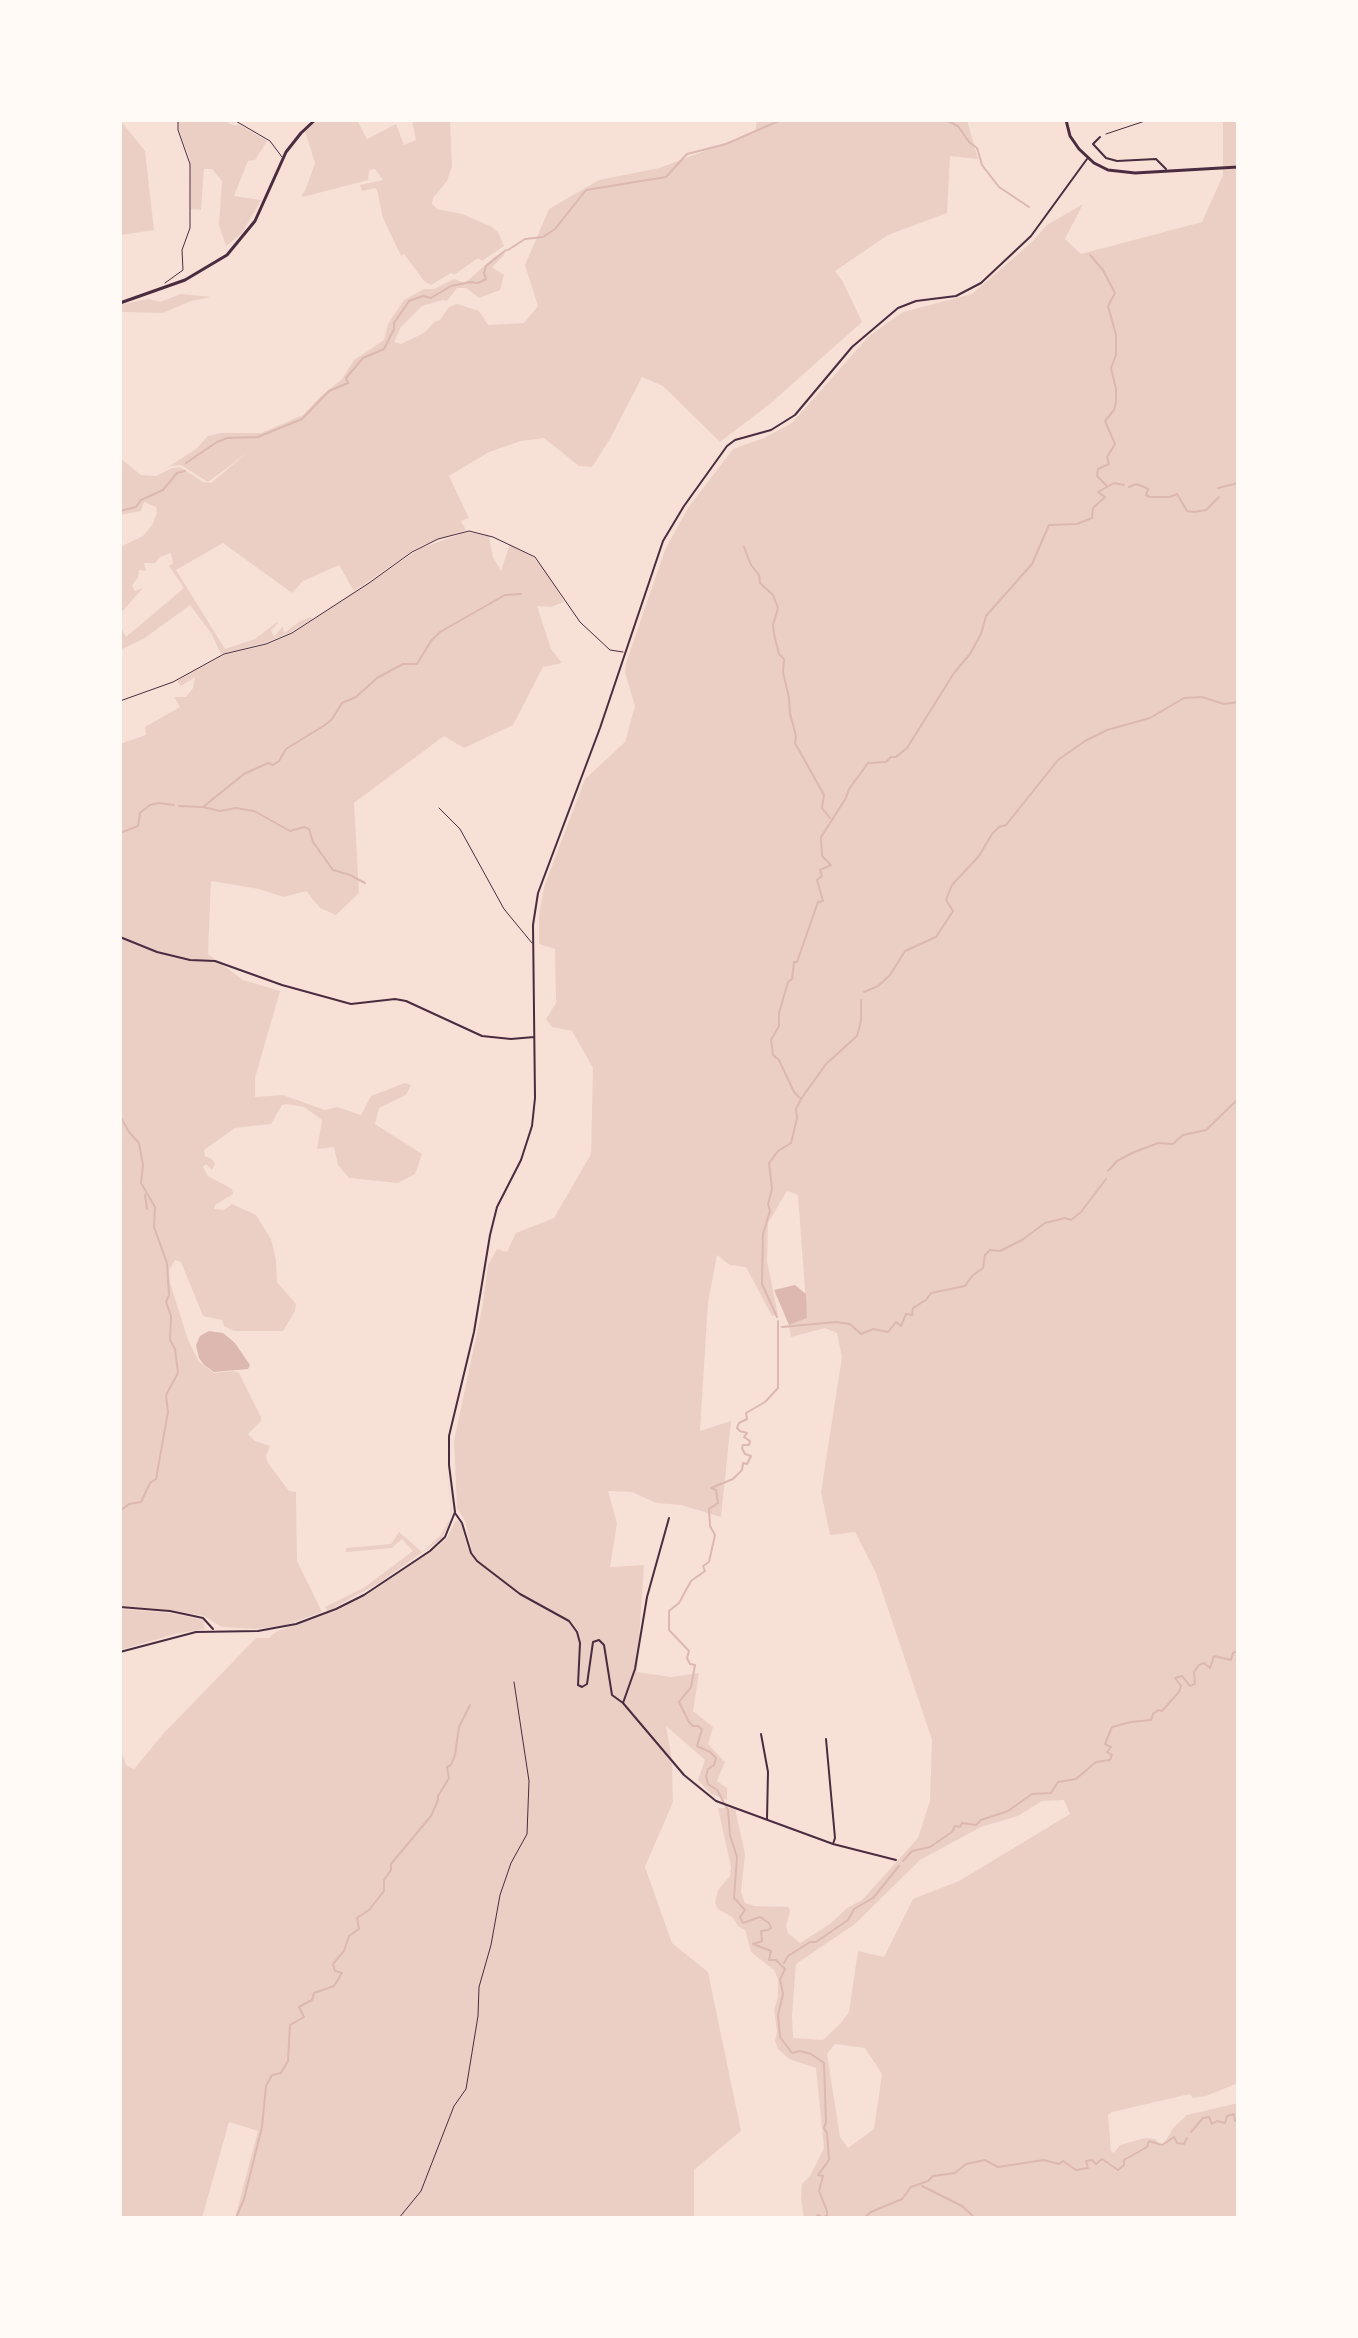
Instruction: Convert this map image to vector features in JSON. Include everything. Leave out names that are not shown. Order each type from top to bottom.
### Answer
[{"type":"main road","points":[[120,303],[166,288],[209,268],[237,245],[259,213],[283,158],[315,120]]},
{"type":"main road","points":[[1066,120],[1072,139],[1087,158],[1117,172],[1238,167]]},
{"type":"street","points":[[1100,137],[1094,141],[1094,146],[1106,158],[1117,161],[1156,159],[1166,170]]},
{"type":"street","points":[[896,1860],[833,1844],[720,1803],[684,1775],[623,1703],[612,1695],[604,1645],[599,1640],[593,1642],[587,1684],[582,1687],[578,1685],[580,1643],[569,1621],[520,1594],[471,1553],[462,1523],[455,1512],[449,1436],[474,1332],[494,1216],[524,1153],[532,1126],[535,1037],[533,925],[540,887],[600,728],[663,541],[727,446],[735,440],[771,430],[795,415],[852,347],[898,308],[916,301],[962,294],[981,283],[1038,227],[1087,158]]},
{"type":"street","points":[[120,937],[157,952],[190,960],[215,961],[282,985],[351,1004],[402,1000],[482,1036],[511,1039],[535,1037]]},
{"type":"street","points":[[120,1652],[176,1636],[214,1630],[283,1628],[344,1606],[435,1547],[445,1537],[455,1512]]},
{"type":"street","points":[[623,1703],[635,1669],[647,1597],[669,1518]]},
{"type":"street","points":[[120,1607],[170,1611],[203,1618],[210,1622],[214,1630]]},
{"type":"street","points":[[761,1734],[768,1772],[767,1819]]},
{"type":"street","points":[[826,1739],[833,1844]]},
{"type":"lane","points":[[166,288],[166,281],[183,270],[182,250],[190,228],[190,164],[178,130],[178,120]]},
{"type":"lane","points":[[234,120],[270,141],[283,158]]},
{"type":"lane","points":[[120,701],[164,686],[228,652],[266,644],[292,633],[412,552],[438,539],[469,531],[493,537],[535,557],[580,622],[610,650],[625,652]]},
{"type":"lane","points":[[439,808],[460,829],[504,909],[527,939],[533,942]]},
{"type":"path","points":[[1100,137],[1148,120]]},
{"type":"path","points":[[399,2218],[421,2191],[454,2106],[466,2089],[478,2016],[479,1987],[500,1895],[511,1863],[527,1834],[529,1781],[514,1682]]},
{"type":"shaded area","points":[[120,120],[145,151],[154,230],[121,235]]},
{"type":"shaded area","points":[[179,120],[222,120],[236,126],[238,124],[267,141],[255,160],[248,161],[234,196],[261,200],[242,233],[226,246],[219,225],[222,181],[212,169],[204,169],[201,210],[191,209],[190,159],[179,130]]},
{"type":"shaded area","points":[[319,120],[357,120],[367,139],[396,124],[404,145],[416,140],[412,120],[450,120],[452,166],[447,181],[433,198],[432,204],[437,209],[462,214],[490,226],[498,232],[504,246],[482,261],[478,258],[454,275],[451,273],[431,285],[424,281],[404,254],[401,256],[383,218],[377,190],[362,191],[360,185],[383,180],[375,169],[369,170],[368,180],[301,195],[315,163],[305,131]]},
{"type":"shaded area","points":[[757,120],[967,120],[978,159],[950,156],[947,213],[888,235],[835,271],[862,322],[771,403],[720,442],[663,386],[642,377],[592,467],[579,466],[544,438],[521,441],[489,452],[449,476],[469,518],[461,521],[466,530],[420,546],[354,591],[339,565],[303,581],[292,593],[223,543],[176,570],[225,649],[255,639],[277,622],[271,630],[274,637],[283,626],[284,633],[299,622],[312,619],[291,632],[265,643],[221,654],[211,633],[190,605],[145,638],[120,650],[120,625],[126,637],[184,588],[169,566],[173,563],[171,553],[160,557],[155,563],[144,563],[146,571],[139,570],[138,578],[132,585],[135,591],[143,588],[120,614],[120,547],[143,536],[157,513],[156,507],[144,502],[141,511],[120,515],[120,458],[141,475],[156,476],[180,467],[203,482],[211,483],[248,452],[208,482],[181,465],[162,471],[196,449],[208,436],[261,433],[303,415],[342,379],[354,360],[384,340],[388,324],[404,300],[454,279],[465,283],[505,251],[492,267],[504,275],[500,290],[479,298],[466,288],[457,288],[447,301],[422,306],[401,327],[394,342],[401,344],[424,333],[440,320],[449,307],[457,304],[479,311],[488,325],[524,323],[538,306],[525,265],[549,209],[599,180],[659,168],[755,132]]},
{"type":"shaded area","points":[[1223,120],[1238,120],[1238,2083],[1206,2096],[1193,2098],[1190,2094],[1108,2115],[1111,2151],[1114,2153],[1120,2145],[1145,2138],[1155,2139],[1162,2147],[1173,2128],[1187,2115],[1238,2103],[1238,2218],[804,2218],[802,2184],[810,2176],[824,2148],[816,2068],[789,2059],[778,2049],[774,2010],[778,1979],[774,1970],[751,1952],[745,1930],[718,1909],[715,1903],[718,1890],[730,1876],[731,1867],[718,1808],[735,1808],[745,1854],[741,1892],[745,1903],[789,1907],[788,1933],[800,1943],[862,1900],[918,1838],[930,1801],[932,1740],[876,1573],[855,1532],[830,1535],[821,1492],[842,1357],[837,1333],[825,1328],[791,1337],[789,1325],[807,1317],[798,1195],[787,1191],[768,1223],[767,1261],[778,1315],[772,1316],[746,1267],[730,1265],[717,1255],[708,1303],[700,1431],[731,1421],[721,1517],[681,1505],[656,1503],[632,1492],[608,1491],[617,1523],[610,1567],[644,1565],[637,1672],[671,1677],[699,1673],[693,1711],[713,1727],[708,1744],[725,1762],[717,1781],[727,1788],[727,1800],[711,1794],[698,1780],[705,1760],[666,1726],[672,1760],[673,1802],[645,1867],[672,1943],[708,1972],[741,2131],[694,2170],[694,2218],[235,2218],[258,2131],[229,2122],[202,2218],[120,2218],[120,1748],[126,1765],[134,1769],[163,1734],[256,1638],[269,1638],[277,1631],[336,1611],[365,1596],[436,1548],[447,1538],[456,1520],[461,1523],[468,1550],[471,1547],[465,1521],[457,1508],[454,1441],[482,1309],[488,1265],[497,1249],[507,1252],[516,1233],[554,1218],[591,1154],[593,1068],[572,1031],[552,1027],[546,1019],[556,1003],[555,949],[539,944],[539,915],[544,887],[585,779],[625,742],[635,706],[625,673],[626,663],[665,550],[688,508],[733,449],[764,438],[792,423],[869,336],[903,312],[972,294],[1047,225],[1083,204],[1065,239],[1081,254],[1202,222],[1223,175]],"holes":[[[1064,1800],[1070,1814],[959,1881],[913,1899],[884,1957],[858,1951],[849,2012],[840,2024],[823,2040],[793,2038],[796,1964],[855,1924],[920,1860],[981,1827],[1018,1816],[1042,1801]],[[835,2044],[865,2048],[882,2074],[874,2129],[848,2148],[840,2137],[827,2054]]]},
{"type":"shaded area","points":[[181,294],[211,297],[191,301],[163,313],[120,312],[120,305],[149,299],[160,302]]},
{"type":"shaded area","points":[[467,532],[489,536],[493,557],[501,571],[510,544],[534,558],[546,572],[564,602],[551,607],[537,606],[551,649],[562,663],[543,667],[513,725],[464,748],[444,736],[354,803],[359,893],[336,915],[320,908],[306,891],[284,897],[259,889],[211,881],[208,954],[243,980],[280,991],[255,1078],[255,1097],[283,1095],[325,1110],[337,1107],[361,1115],[371,1096],[405,1083],[411,1085],[406,1095],[379,1108],[375,1124],[422,1154],[415,1174],[398,1183],[349,1178],[338,1165],[334,1147],[317,1149],[322,1120],[304,1107],[286,1104],[282,1105],[271,1124],[235,1128],[204,1150],[205,1156],[215,1164],[212,1170],[206,1164],[203,1167],[208,1176],[232,1189],[233,1194],[215,1205],[214,1209],[224,1210],[232,1204],[256,1215],[271,1239],[277,1282],[296,1304],[283,1331],[234,1331],[224,1326],[222,1320],[203,1316],[181,1262],[175,1260],[169,1270],[170,1283],[188,1340],[199,1362],[214,1373],[239,1373],[261,1417],[261,1421],[248,1434],[255,1441],[270,1446],[266,1456],[268,1463],[289,1491],[296,1492],[297,1561],[322,1612],[283,1626],[254,1629],[222,1627],[204,1616],[170,1610],[120,1606],[120,744],[146,735],[145,727],[180,707],[174,697],[186,697],[193,688],[195,677],[181,686],[177,681],[224,655],[266,645],[292,634],[421,548]]},
{"type":"shaded area","points":[[795,1285],[806,1294],[807,1318],[789,1325],[774,1290]]},
{"type":"shaded area","points":[[209,1331],[223,1333],[235,1343],[250,1365],[248,1369],[214,1372],[204,1365],[196,1345],[200,1336]]},
{"type":"shaded area","points":[[445,1456],[452,1511],[448,1526],[441,1539],[379,1583],[328,1611],[325,1607],[365,1587],[413,1551],[402,1539],[392,1548],[346,1552],[346,1548],[391,1544],[399,1532],[422,1552],[441,1535],[450,1518],[451,1508]]},
{"type":"shaded area","points":[[120,1609],[170,1613],[203,1620],[205,1629],[120,1650]]},
{"type":"waterway","points":[[508,250],[525,239],[543,237],[555,229],[586,190],[666,177],[687,154],[726,144],[781,120]]},
{"type":"waterway","points":[[945,120],[958,126],[977,148],[982,165],[999,187],[1029,207]]},
{"type":"waterway","points":[[186,463],[227,438],[258,437],[302,419],[329,391],[348,383],[346,378],[363,358],[384,349],[394,323],[409,301],[423,296],[431,298],[451,286],[486,279],[486,266],[506,250]]},
{"type":"waterway","points":[[1090,255],[1103,270],[1115,293],[1108,306],[1116,335],[1116,355],[1111,368],[1116,402],[1105,421],[1115,444],[1107,457],[1109,464],[1098,469],[1097,476],[1107,486]]},
{"type":"waterway","points":[[120,511],[136,507],[141,500],[163,490],[177,473],[185,471]]},
{"type":"waterway","points":[[777,1317],[762,1284],[763,1234],[772,1189],[769,1163],[778,1151],[791,1143],[796,1109],[801,1099],[773,1055],[771,1040],[779,1026],[779,1013],[788,982],[792,979],[794,962],[797,962],[818,902],[823,901],[817,880],[822,876],[820,870],[831,865],[822,856],[821,837],[868,763],[886,762],[907,748],[954,673],[970,654],[986,616],[1032,564],[1049,525],[1077,524],[1092,518],[1093,508],[1105,497],[1098,492],[1114,483],[1124,485]]},
{"type":"waterway","points":[[1218,488],[1238,483]]},
{"type":"waterway","points":[[1129,487],[1136,484],[1142,486],[1148,489],[1146,495],[1150,497],[1177,494],[1187,511],[1194,512],[1206,510],[1219,497]]},
{"type":"waterway","points":[[744,547],[760,583],[773,595],[778,608],[774,634],[779,654],[784,659],[783,672],[795,743],[824,795],[822,808],[830,818]]},
{"type":"waterway","points":[[179,806],[203,807],[244,774],[268,763],[273,765],[286,749],[325,725],[342,703],[356,697],[377,678],[403,664],[417,664],[440,632],[505,595],[521,594]]},
{"type":"waterway","points":[[864,992],[878,986],[890,975],[905,951],[936,937],[953,911],[946,900],[952,885],[979,856],[992,834],[1006,825],[1058,760],[1107,730],[1150,718],[1184,698],[1202,697],[1224,704],[1238,702]]},
{"type":"waterway","points":[[120,833],[138,826],[140,813],[150,805],[174,805]]},
{"type":"waterway","points":[[203,807],[220,811],[236,808],[254,811],[290,831],[304,827],[309,829],[313,842],[333,870],[365,883]]},
{"type":"waterway","points":[[801,1099],[826,1064],[857,1036],[861,1000]]},
{"type":"waterway","points":[[1108,1171],[1117,1161],[1132,1153],[1158,1143],[1173,1144],[1183,1135],[1206,1130],[1238,1099]]},
{"type":"waterway","points":[[120,1116],[139,1143],[143,1165],[141,1183],[155,1207],[154,1227],[167,1263],[169,1295],[166,1302],[171,1316],[170,1340],[175,1349],[178,1373],[166,1395],[168,1412],[156,1479],[150,1483],[141,1502],[129,1504],[120,1511]]},
{"type":"waterway","points":[[782,1327],[836,1322],[850,1324],[861,1334],[873,1329],[888,1332],[896,1322],[901,1326],[906,1314],[912,1315],[913,1308],[931,1293],[965,1286],[983,1268],[985,1255],[990,1250],[1000,1251],[1045,1223],[1065,1218],[1071,1220],[1081,1212],[1106,1179]]},
{"type":"waterway","points":[[145,1195],[147,1209]]},
{"type":"waterway","points":[[778,1321],[778,1388],[765,1402],[746,1413],[747,1419],[739,1423],[737,1428],[747,1433],[744,1437],[750,1441],[742,1448],[745,1454],[751,1456],[733,1479],[711,1488],[716,1490],[718,1503],[709,1509],[710,1526],[715,1535],[709,1562],[703,1566],[705,1571],[691,1581],[679,1603],[669,1611],[669,1630],[689,1651],[687,1658],[690,1664],[695,1665],[691,1687],[679,1702],[689,1722],[702,1729],[697,1746],[716,1758],[706,1776],[708,1784],[717,1790],[728,1810],[730,1835],[737,1857],[734,1898],[745,1910],[740,1917],[743,1923],[760,1917],[769,1923],[771,1928],[761,1931],[762,1941],[753,1944],[771,1951],[769,1960],[776,1960],[785,1969],[780,1979],[783,1994],[778,2015],[780,2037],[792,2053],[800,2051],[811,2054],[824,2063],[824,2128],[829,2160],[818,2175],[823,2176],[819,2191],[827,2211],[823,2218]]},
{"type":"waterway","points":[[903,1861],[912,1851],[930,1847],[952,1832],[955,1826],[960,1827],[962,1823],[976,1825],[981,1820],[1008,1811],[1032,1794],[1051,1793],[1058,1782],[1076,1779],[1096,1762],[1110,1760],[1112,1755],[1107,1752],[1111,1747],[1105,1744],[1112,1727],[1151,1720],[1153,1714],[1162,1711],[1179,1692],[1181,1686],[1175,1678],[1182,1676],[1190,1686],[1195,1684],[1194,1672],[1199,1665],[1204,1663],[1210,1668],[1214,1656],[1231,1660],[1233,1653],[1238,1651]]},
{"type":"waterway","points":[[236,2218],[244,2199],[262,2127],[266,2086],[272,2075],[281,2073],[288,2061],[290,2025],[304,2017],[299,2007],[312,2000],[314,1993],[334,1986],[342,1973],[335,1971],[333,1964],[344,1951],[349,1936],[359,1929],[357,1918],[369,1910],[384,1891],[384,1880],[391,1870],[391,1864],[431,1816],[449,1778],[447,1767],[455,1755],[459,1727],[470,1705]]},
{"type":"waterway","points":[[784,1963],[788,1956],[810,1942],[816,1942],[848,1920],[854,1909],[873,1898],[899,1866]]},
{"type":"waterway","points":[[1191,2132],[1203,2118],[1209,2117],[1212,2124],[1217,2121],[1225,2123],[1227,2116],[1234,2114],[1235,2121],[1238,2120]]},
{"type":"waterway","points":[[864,2218],[902,2199],[911,2187],[933,2176],[955,2173],[966,2164],[985,2160],[998,2167],[1044,2160],[1059,2164],[1063,2161],[1076,2170],[1088,2168],[1086,2161],[1092,2160],[1096,2164],[1102,2159],[1118,2170],[1124,2165],[1124,2160],[1147,2147],[1149,2141],[1162,2145],[1174,2137],[1177,2143],[1184,2144],[1187,2138]]},
{"type":"waterway","points":[[922,2186],[962,2206],[975,2218]]},
{"type":"waterway","points":[[814,2218],[818,2215],[822,2217]]}]
